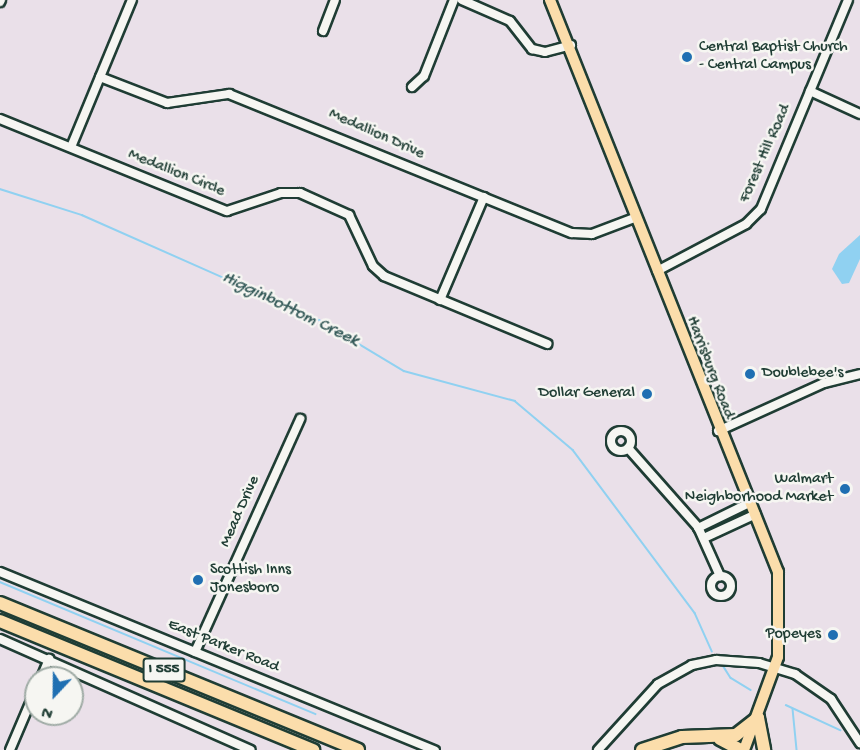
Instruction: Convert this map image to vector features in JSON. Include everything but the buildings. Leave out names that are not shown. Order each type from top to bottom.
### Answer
[{"type":"highway","name":"I 555","points":[[0,603],[358,750]]},
{"type":"highway","name":"I 555","points":[[0,621],[313,750]]},
{"type":"highway","points":[[642,750],[682,737],[719,738],[736,735],[758,718],[765,750]]},
{"type":"highway","points":[[719,738],[743,750]]},
{"type":"main road","name":"Harrisburg Road","points":[[550,0],[571,45],[718,432],[756,514],[781,593],[776,667],[758,718],[743,750]]},
{"type":"street","points":[[71,147],[132,0]]},
{"type":"street","points":[[323,30],[335,0]]},
{"type":"street","points":[[412,87],[424,76],[454,0]]},
{"type":"street","points":[[462,0],[510,21],[532,49],[546,52],[571,45]]},
{"type":"street","name":"Forest Hill Road","points":[[657,272],[746,224],[761,209],[848,0]]},
{"type":"street","name":"Medallion Drive","points":[[100,76],[166,103],[229,93],[578,234],[637,217]]},
{"type":"street","points":[[810,91],[860,114]]},
{"type":"street","name":"Medallion Circle","points":[[0,119],[227,211],[290,191],[341,210],[356,226],[378,272],[547,344]]},
{"type":"street","points":[[440,300],[484,197]]},
{"type":"street","points":[[718,432],[824,383],[860,374]]},
{"type":"street","name":"Mead Drive","points":[[195,652],[300,419]]},
{"type":"street","points":[[628,448],[698,528],[720,576]]},
{"type":"street","points":[[698,528],[751,502]]},
{"type":"street","points":[[704,538],[756,514]]},
{"type":"street","name":"East Parker Road","points":[[0,572],[435,750]]},
{"type":"street","points":[[0,639],[251,750]]},
{"type":"street","points":[[46,666],[49,659]]},
{"type":"street","points":[[598,750],[675,672],[716,660],[776,667],[831,699],[860,743]]},
{"type":"street","points":[[10,750],[24,717]]},
{"type":"water","points":[[860,235],[860,259],[849,283],[842,284],[832,269],[839,254]]},
{"type":"waterway","name":"Higginbottom Creek","points":[[0,189],[82,215],[319,320],[404,371],[515,401],[573,450],[695,613],[712,651]]},
{"type":"waterway","points":[[0,582],[315,714]]},
{"type":"waterway","name":"Higginbottom Creek","points":[[724,667],[731,678],[751,690]]},
{"type":"waterway","points":[[786,705],[840,730]]},
{"type":"waterway","name":"Higginbottom Creek","points":[[793,709],[797,750]]},
{"type":"place","name":"Central Baptist Church - Central Campus","points":[[687,57]]},
{"type":"place","name":"Doublebee's","points":[[750,374]]},
{"type":"place","name":"Dollar General","points":[[647,394]]},
{"type":"place","name":"Walmart Neighborhood Market","points":[[845,489]]},
{"type":"place","name":"Scottish Inns Jonesboro","points":[[198,580]]},
{"type":"place","name":"Popeyes","points":[[833,635]]}]
